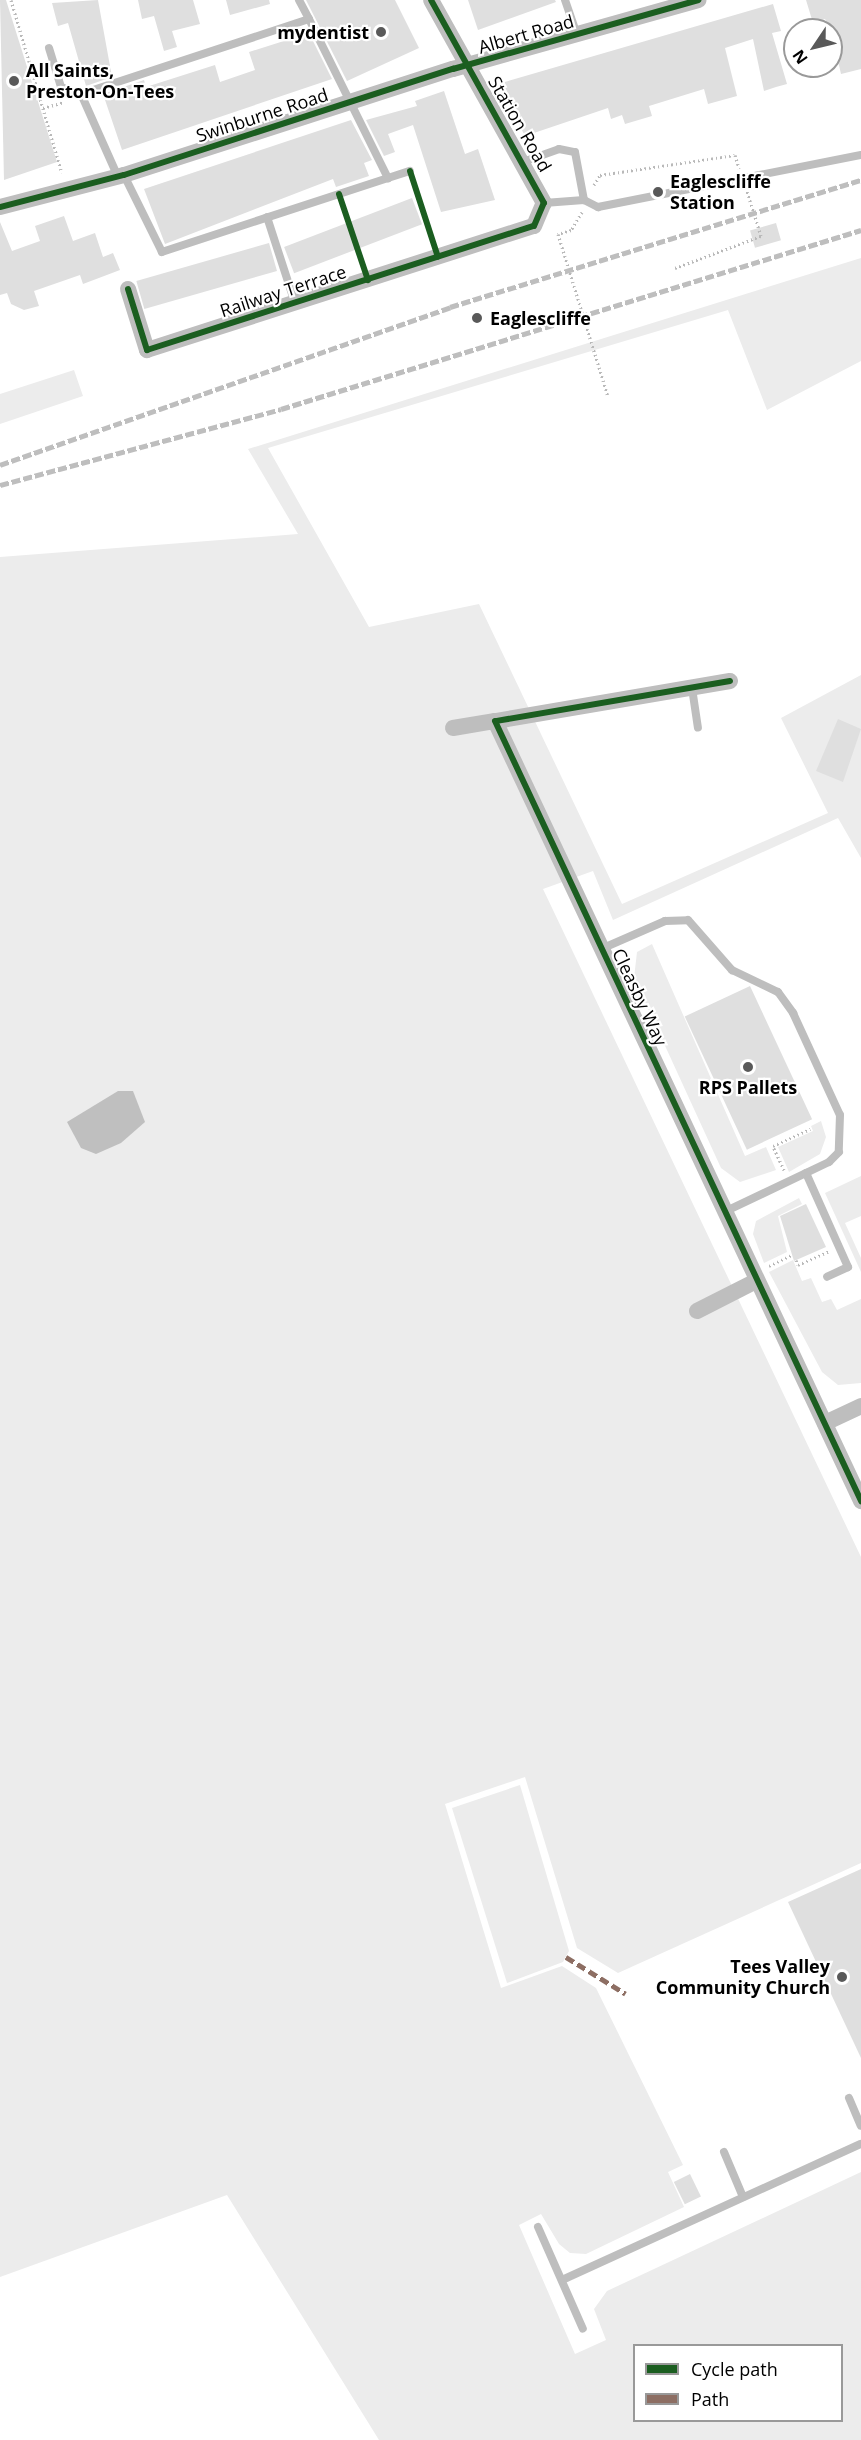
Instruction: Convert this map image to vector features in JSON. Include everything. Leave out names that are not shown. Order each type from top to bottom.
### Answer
[{"type":"street","name":"Station Road","points":[[431,0],[465,66],[544,203]]},
{"type":"street","name":"Albert Road","points":[[465,66],[698,0]]},
{"type":"street","name":"Swinburne Road","points":[[0,207],[65,184],[121,176],[465,66]]},
{"type":"street","name":"Railway Terrace","points":[[128,289],[147,350],[534,226],[544,203]]},
{"type":"street","points":[[453,728],[730,681]]},
{"type":"street","name":"Cleasby Way","points":[[495,722],[724,1212],[760,1275],[861,1501]]},
{"type":"street","points":[[698,1311],[760,1275]]},
{"type":"street","points":[[825,1423],[861,1406]]},
{"type":"lane","points":[[299,0],[388,178]]},
{"type":"lane","points":[[565,0],[577,35]]},
{"type":"lane","points":[[49,48],[62,87],[81,94],[309,19]]},
{"type":"lane","points":[[81,94],[121,176],[162,252],[410,171]]},
{"type":"lane","points":[[520,163],[559,150],[575,152],[586,201]]},
{"type":"lane","points":[[544,203],[586,201],[598,207],[706,190],[861,155]]},
{"type":"lane","points":[[267,217],[295,303]]},
{"type":"lane","points":[[692,688],[698,728]]},
{"type":"lane","points":[[601,949],[665,921],[688,920],[732,970],[778,992],[840,1115],[839,1152],[806,1173],[724,1212]]},
{"type":"lane","points":[[806,1173],[848,1267],[827,1277]]},
{"type":"lane","points":[[849,2098],[861,2126]]},
{"type":"lane","points":[[562,2280],[861,2144]]},
{"type":"lane","points":[[724,2152],[743,2197]]},
{"type":"lane","points":[[538,2227],[584,2329]]},
{"type":"path","points":[[11,0],[65,184]]},
{"type":"path","points":[[606,174],[735,155],[742,176]]},
{"type":"path","points":[[675,268],[761,236],[745,186]]},
{"type":"path","points":[[586,201],[571,230],[558,234],[608,397]]},
{"type":"path","points":[[789,1181],[773,1146],[810,1129]]},
{"type":"path","points":[[796,1260],[798,1265],[832,1250],[827,1239]]},
{"type":"path","points":[[760,1275],[792,1255]]},
{"type":"shaded area","points":[[861,258],[861,361],[767,410],[728,310],[268,448],[369,627],[479,604],[622,904],[828,813],[781,718],[861,675],[861,858],[838,818],[613,920],[593,871],[543,889],[861,1557],[861,1863],[618,1973],[577,1948],[525,1777],[445,1804],[501,1988],[562,1966],[596,1988],[683,2165],[668,2172],[684,2207],[586,2254],[570,2253],[559,2244],[541,2214],[519,2225],[575,2354],[606,2340],[594,2309],[607,2291],[861,2172],[861,2440],[379,2440],[227,2195],[0,2277],[0,557],[298,534],[248,449]]},
{"type":"shaded area","points":[[74,370],[83,396],[0,424],[0,394]]},
{"type":"shaded area","points":[[652,944],[745,1156],[766,1147],[776,1170],[740,1182],[721,1168],[634,978],[637,952]]},
{"type":"shaded area","points":[[118,1091],[133,1091],[145,1122],[121,1143],[96,1154],[81,1148],[67,1122]]},
{"type":"shaded area","points":[[821,1121],[826,1137],[820,1154],[789,1172],[778,1147],[813,1131],[811,1126]]},
{"type":"shaded area","points":[[861,1176],[861,1216],[845,1223],[861,1258],[861,1272],[825,1193]]},
{"type":"shaded area","points":[[799,1198],[802,1204],[778,1216],[787,1252],[764,1263],[753,1234],[756,1221]]},
{"type":"shaded area","points":[[793,1260],[802,1281],[811,1278],[822,1302],[831,1299],[837,1310],[861,1299],[861,1383],[838,1385],[822,1372],[769,1272]]},
{"type":"shaded area","points":[[520,1785],[569,1951],[563,1962],[507,1983],[452,1808]]},
{"type":"building","name":"All Saints, Preston-On-Tees","points":[[0,0],[6,0],[57,162],[4,180]]},
{"type":"building","points":[[98,0],[112,77],[86,86],[68,23],[58,26],[52,3]]},
{"type":"building","points":[[138,0],[193,0],[200,24],[172,31],[177,47],[164,51],[154,16],[142,19]]},
{"type":"building","points":[[226,0],[269,0],[270,4],[230,15]]},
{"type":"building","points":[[306,0],[395,0],[419,48],[347,81]]},
{"type":"building","points":[[468,0],[555,0],[556,2],[478,30]]},
{"type":"building","points":[[806,0],[861,0],[861,69],[843,74],[843,18],[811,18]]},
{"type":"building","points":[[773,4],[781,31],[772,33],[783,70],[783,78],[785,78],[787,84],[764,91],[753,39],[725,48],[737,96],[708,104],[704,89],[649,106],[652,116],[625,124],[622,115],[611,119],[608,108],[525,136],[498,84]]},
{"type":"building","points":[[309,33],[332,79],[122,150],[103,94],[144,80],[146,87],[215,65],[220,82],[255,70],[249,52]]},
{"type":"building","points":[[444,91],[465,154],[478,149],[495,200],[441,212],[413,125],[388,134],[395,152],[384,156],[366,120],[417,106],[415,101]]},
{"type":"building","points":[[351,120],[372,160],[364,163],[369,176],[336,187],[333,179],[165,244],[144,189]]},
{"type":"building","points":[[412,198],[422,224],[294,273],[284,247]]},
{"type":"building","points":[[64,216],[73,241],[95,233],[103,257],[113,253],[120,270],[83,284],[80,275],[34,291],[39,306],[24,310],[11,304],[7,293],[0,295],[0,222],[12,251],[40,241],[35,226]]},
{"type":"building","points":[[776,223],[781,240],[755,248],[750,230]]},
{"type":"building","points":[[269,243],[277,271],[144,309],[136,281]]},
{"type":"building","points":[[838,719],[861,729],[843,782],[816,771]]},
{"type":"building","name":"RPS Pallets","points":[[750,986],[812,1119],[747,1150],[685,1016]]},
{"type":"building","points":[[806,1204],[826,1247],[794,1261],[780,1216]]},
{"type":"building","name":"Tees Valley Community Church","points":[[861,1869],[861,2058],[788,1902]]},
{"type":"building","points":[[690,2174],[701,2196],[685,2204],[674,2182]]},
{"type":"railway","points":[[0,465],[450,307],[861,180]]},
{"type":"railway","points":[[0,485],[281,409],[861,230]]},
{"type":"marked path","points":[[566,1957],[626,1994]]},
{"type":"cycle path","points":[[128,289],[147,350],[534,226],[544,203],[431,0]]},
{"type":"cycle path","points":[[0,207],[124,175],[453,69],[698,0]]},
{"type":"cycle path","points":[[410,171],[438,257]]},
{"type":"cycle path","points":[[339,194],[368,280]]},
{"type":"cycle path","points":[[730,681],[495,721],[861,1501]]},
{"type":"place","name":"mydentist","points":[[381,32]]},
{"type":"place","name":"All Saints, Preston-On-Tees","points":[[14,81]]},
{"type":"place","name":"Eaglescliffe Station","points":[[658,192]]},
{"type":"place","name":"Eaglescliffe","points":[[477,318]]},
{"type":"place","name":"RPS Pallets","points":[[748,1067]]},
{"type":"place","name":"Tees Valley Community Church","points":[[842,1977]]}]
